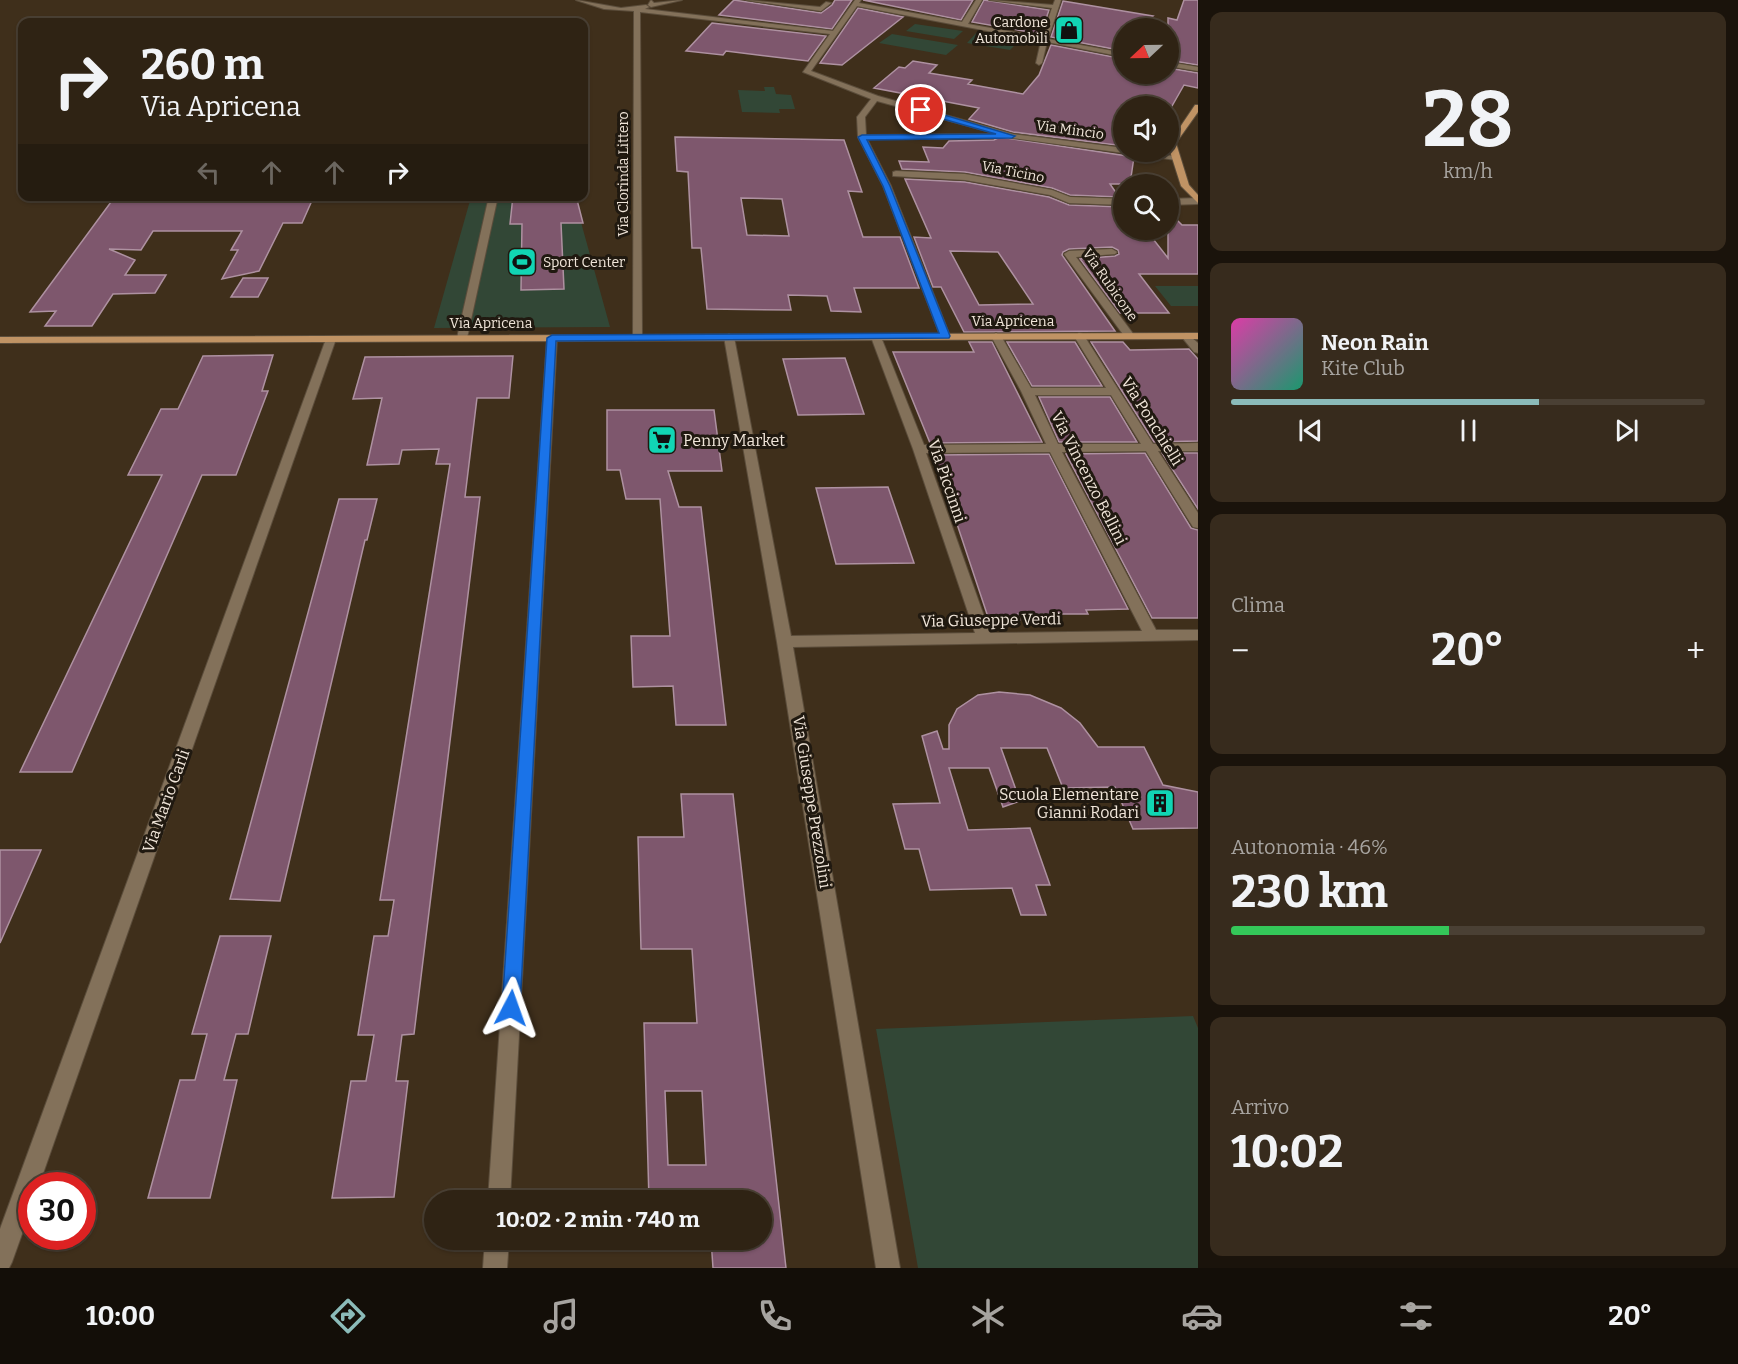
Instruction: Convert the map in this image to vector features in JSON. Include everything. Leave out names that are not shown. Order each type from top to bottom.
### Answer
[{"type":"main road","points":[[1179,133],[1198,107]]},
{"type":"main road","points":[[1177,162],[1185,186],[1198,201]]},
{"type":"main road","name":"Via Apricena","points":[[0,340],[1198,336]]},
{"type":"street","points":[[637,10],[652,2],[679,0]]},
{"type":"street","points":[[749,0],[821,9],[828,3]]},
{"type":"street","points":[[817,0],[828,3],[855,3],[1113,53]]},
{"type":"street","points":[[964,25],[979,0]]},
{"type":"street","points":[[992,0],[1057,4],[1040,54],[1040,63]]},
{"type":"street","points":[[583,1],[616,9],[835,33],[855,3]]},
{"type":"street","name":"Via Clorinda Littero","points":[[637,10],[637,338]]},
{"type":"street","name":"Via Mincio","points":[[835,33],[807,72],[875,98],[1012,136],[1113,150]]},
{"type":"street","points":[[1179,65],[1198,69]]},
{"type":"street","points":[[875,98],[861,117],[862,137],[886,186],[945,336]]},
{"type":"street","points":[[862,137],[1012,136]]},
{"type":"street","name":"Via Ticino","points":[[896,174],[965,177],[1052,193],[1069,200],[1113,202]]},
{"type":"street","points":[[462,338],[493,201]]},
{"type":"street","points":[[1179,202],[1198,201]]},
{"type":"street","name":"Via Rubicone","points":[[1112,252],[1069,254],[1129,335]]},
{"type":"street","name":"Via Piccinni","points":[[876,336],[919,449],[984,638]]},
{"type":"street","name":"Via Vincenzo Bellini","points":[[996,336],[1027,391],[1054,448],[1152,636]]},
{"type":"street","name":"Via Ponchielli","points":[[1079,336],[1198,524]]},
{"type":"street","points":[[1186,336],[1198,350]]},
{"type":"street","points":[[500,1190],[552,338]]},
{"type":"street","name":"Via Giuseppe Prezzolini","points":[[729,338],[785,642],[888,1268]]},
{"type":"street","name":"Via Mario Carli","points":[[0,1262],[331,339]]},
{"type":"street","points":[[1027,391],[1114,392]]},
{"type":"street","points":[[919,449],[1198,447]]},
{"type":"street","name":"Via Giuseppe Verdi","points":[[785,642],[1198,635]]},
{"type":"street","points":[[495,1268],[496,1250]]},
{"type":"green space","points":[[915,24],[963,31],[954,39],[906,31]]},
{"type":"green space","points":[[977,32],[1021,39],[1010,50],[967,43]]},
{"type":"green space","points":[[892,34],[958,45],[946,55],[879,43]]},
{"type":"green space","points":[[764,87],[774,87],[776,94],[791,95],[795,109],[779,109],[780,113],[742,112],[738,90],[765,91]]},
{"type":"green space","name":"Sport Center","points":[[470,201],[575,201],[610,327],[434,328]]},
{"type":"green space","points":[[1155,286],[1198,286],[1198,306],[1171,306]]},
{"type":"green space","points":[[1193,1016],[1198,1028],[1198,1268],[918,1268],[876,1029]]},
{"type":"building","points":[[734,0],[821,13],[835,0],[852,0],[832,29],[719,15]]},
{"type":"building","points":[[863,0],[973,0],[961,20]]},
{"type":"building","points":[[984,0],[1049,10],[1041,34],[972,22]]},
{"type":"building","points":[[1184,0],[1198,0],[1198,65],[1179,62],[1178,18]]},
{"type":"building","points":[[1063,1],[1153,16],[1150,18],[1113,18],[1113,49],[1051,37]]},
{"type":"building","points":[[858,8],[903,17],[842,65],[820,63]]},
{"type":"building","points":[[712,23],[826,36],[808,61],[726,51],[723,55],[686,51]]},
{"type":"building","points":[[1051,45],[1113,57],[1113,84],[1179,84],[1179,70],[1198,73],[1198,88],[1184,85],[1178,96],[1113,96],[1113,145],[1013,132],[969,119],[979,108],[874,88],[899,67],[905,68],[913,61],[937,65],[929,73],[972,80],[968,84],[1023,94],[1039,75]]},
{"type":"building","points":[[675,137],[844,140],[862,192],[848,191],[863,237],[900,237],[919,288],[854,288],[861,312],[831,311],[827,296],[788,295],[791,310],[707,309],[701,248],[692,248],[688,172],[677,171]],"holes":[[[741,198],[782,199],[789,236],[747,235]]]},
{"type":"building","points":[[1000,137],[1113,154],[1113,162],[1133,162],[1131,174],[1113,174],[1113,184],[1110,184],[1113,188],[1113,197],[1070,195],[1052,188],[965,172],[902,169],[899,161],[929,162],[923,147],[943,148],[949,141],[994,140]]},
{"type":"building","points":[[905,179],[965,182],[1049,197],[1069,205],[1113,207],[1113,240],[1154,240],[1168,258],[1168,240],[1179,240],[1179,222],[1182,225],[1198,225],[1198,274],[1139,274],[1169,313],[1120,313],[1080,259],[1115,256],[1119,254],[1118,250],[1112,247],[1069,249],[1062,255],[1115,331],[964,332],[941,287],[933,287],[914,237],[931,238]],"holes":[[[950,251],[998,252],[1033,304],[979,305]]]},
{"type":"building","points":[[312,201],[302,223],[283,223],[259,271],[222,279],[238,250],[231,250],[242,231],[153,231],[141,250],[109,249],[135,260],[125,275],[166,275],[155,293],[113,294],[92,326],[45,326],[56,311],[30,312],[111,202]]},
{"type":"building","points":[[512,201],[577,201],[583,223],[561,223],[564,289],[521,290],[522,224],[510,224]]},
{"type":"building","points":[[243,278],[268,278],[258,297],[231,297]]},
{"type":"building","points":[[969,342],[992,342],[1042,442],[930,443],[893,352],[974,352]]},
{"type":"building","points":[[1007,342],[1075,342],[1102,386],[1032,386]]},
{"type":"building","points":[[1091,342],[1123,342],[1130,350],[1189,349],[1198,359],[1198,441],[1154,442]]},
{"type":"building","points":[[273,355],[262,391],[268,391],[236,475],[202,475],[72,772],[20,772],[162,475],[128,475],[161,409],[178,409],[203,356]]},
{"type":"building","points":[[513,356],[509,398],[477,398],[465,497],[480,497],[414,1034],[402,1035],[396,1081],[408,1081],[394,1197],[332,1198],[351,1081],[366,1081],[374,1035],[358,1035],[374,936],[388,936],[394,900],[380,900],[450,464],[436,464],[439,449],[402,450],[399,464],[367,465],[382,398],[353,399],[365,357]]},
{"type":"building","points":[[845,358],[864,414],[798,415],[783,359]]},
{"type":"building","points":[[1039,397],[1110,397],[1137,442],[1059,442]]},
{"type":"building","points":[[607,410],[714,410],[722,471],[668,471],[679,507],[701,507],[726,725],[676,725],[673,686],[633,687],[631,636],[670,636],[660,499],[626,499],[620,470],[607,470]]},
{"type":"building","points":[[1145,453],[1191,528],[1198,530],[1198,618],[1152,618],[1066,454]]},
{"type":"building","points":[[1162,453],[1198,453],[1198,509]]},
{"type":"building","points":[[1049,454],[1128,609],[1086,610],[1088,614],[1018,614],[1020,620],[989,620],[934,455]]},
{"type":"building","points":[[888,487],[914,563],[836,564],[816,488]]},
{"type":"building","points":[[339,499],[377,499],[367,540],[365,540],[280,901],[230,899]]},
{"type":"building","name":"Scuola Elementare Gianni Rodari","points":[[999,692],[1030,695],[1061,708],[1080,723],[1098,747],[1144,747],[1163,785],[1198,792],[1198,828],[1133,829],[1115,787],[1063,788],[1047,748],[1001,748],[1020,801],[1003,807],[989,768],[949,768],[968,830],[1030,828],[1050,885],[1036,885],[1046,915],[1021,915],[1012,888],[930,890],[919,849],[905,849],[893,804],[940,803],[922,736],[937,731],[943,749],[949,749],[949,725],[957,709],[978,695]]},
{"type":"building","points":[[681,794],[733,794],[786,1268],[713,1268],[712,1250],[772,1250],[772,1190],[649,1190],[644,1023],[697,1023],[692,949],[641,949],[638,837],[684,837]],"holes":[[[665,1091],[702,1091],[706,1165],[668,1165]]]},
{"type":"building","points":[[0,850],[41,850],[0,943]]},
{"type":"building","points":[[220,936],[271,936],[248,1034],[236,1034],[224,1080],[237,1080],[210,1198],[148,1198],[180,1080],[195,1080],[207,1034],[192,1034]]},
{"type":"place","name":"Cardone Automobili","points":[[1069,30]]},
{"type":"place","name":"Sport Center","points":[[522,262]]},
{"type":"place","name":"Penny Market","points":[[662,440]]},
{"type":"place","name":"Scuola Elementare Gianni Rodari","points":[[1160,803]]},
{"type":"route","points":[[511,1008],[552,338],[945,336],[886,186],[862,137],[1012,136],[921,110]]}]
